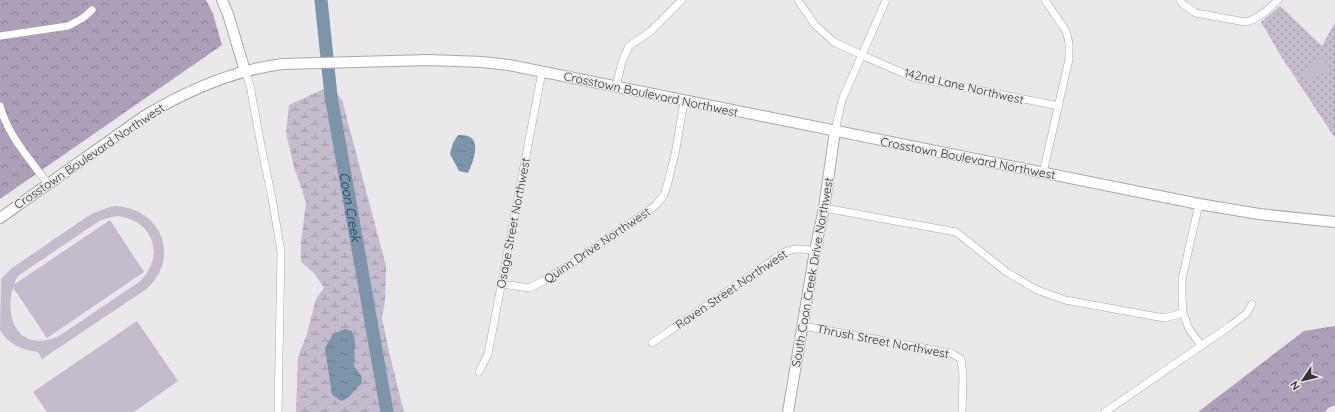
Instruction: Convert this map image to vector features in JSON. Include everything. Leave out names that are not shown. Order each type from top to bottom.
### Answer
[{"type":"street","points":[[222,0],[228,14],[250,85],[272,198],[280,252],[278,412]]},
{"type":"street","points":[[616,86],[622,62],[629,46],[651,31],[682,0]]},
{"type":"street","name":"142nd Lane Northwest","points":[[798,0],[815,25],[834,42],[912,77],[1059,106]]},
{"type":"street","points":[[835,131],[842,100],[886,0]]},
{"type":"street","points":[[1043,173],[1070,59],[1069,43],[1066,31],[1045,0]]},
{"type":"street","points":[[1180,0],[1184,5],[1196,13],[1240,22],[1250,21],[1257,18],[1278,0]]},
{"type":"street","points":[[0,36],[68,26],[83,18],[92,10]]},
{"type":"street","name":"Crosstown Boulevard Northwest","points":[[0,218],[143,117],[165,104],[211,82],[245,71],[268,66],[309,62],[456,61],[502,64],[1199,204],[1259,214],[1335,222]]},
{"type":"street","name":"Osage Street Northwest","points":[[479,372],[488,354],[542,72]]},
{"type":"street","name":"Quinn Drive Northwest","points":[[502,284],[529,288],[543,281],[574,262],[656,205],[664,195],[668,182],[676,149],[684,100]]},
{"type":"street","points":[[0,106],[3,118],[9,130],[48,184]]},
{"type":"street","name":"South Coon Creek Drive Northwest","points":[[788,412],[815,251],[824,208],[835,131]]},
{"type":"street","points":[[1199,204],[1182,279],[1183,313],[1189,329],[1201,345]]},
{"type":"street","points":[[824,208],[956,232],[1008,273],[1038,290],[1065,300],[1164,318],[1183,313]]},
{"type":"street","name":"Raven Street Northwest","points":[[652,344],[783,253],[792,249],[815,251]]},
{"type":"street","points":[[1105,412],[1230,326],[1247,313],[1252,304]]},
{"type":"street","name":"Thrush Street Northwest","points":[[803,326],[951,353],[961,359],[963,376],[962,412]]},
{"type":"green space","points":[[0,0],[206,0],[213,14],[222,45],[0,199]]},
{"type":"green space","points":[[1280,6],[1322,46],[1335,22],[1335,138],[1281,56],[1261,22]]},
{"type":"green space","points":[[1322,57],[1330,68],[1310,82],[1303,71]]},
{"type":"green space","points":[[330,86],[342,100],[386,266],[385,301],[382,318],[404,412],[296,412],[298,357],[307,334],[316,299],[324,288],[315,274],[301,262],[301,243],[306,202],[294,167],[286,133],[289,105]]},
{"type":"green space","points":[[115,206],[131,209],[145,216],[155,225],[162,237],[164,250],[163,264],[156,278],[145,290],[42,359],[38,352],[26,350],[11,343],[0,330],[1,279],[12,268],[91,214]],"holes":[[[117,216],[130,219],[140,224],[147,232],[152,241],[154,251],[152,262],[147,272],[139,282],[59,336],[44,341],[31,340],[22,335],[15,326],[11,315],[10,302],[18,276],[99,221]]]},
{"type":"green space","points":[[110,220],[144,272],[47,338],[12,286]]},
{"type":"green space","points":[[137,321],[178,381],[134,412],[47,412],[33,392]]},
{"type":"green space","points":[[1335,326],[1335,405],[1328,408],[1325,412],[1198,412],[1304,331]]},
{"type":"water","points":[[458,135],[468,136],[474,143],[475,153],[468,173],[459,171],[450,154],[453,143]]},
{"type":"water","points":[[345,329],[352,331],[355,340],[354,366],[362,377],[361,384],[349,396],[341,401],[332,395],[325,348],[333,334]]},
{"type":"waterway","name":"Coon Creek","points":[[321,0],[331,96],[387,412]]}]
